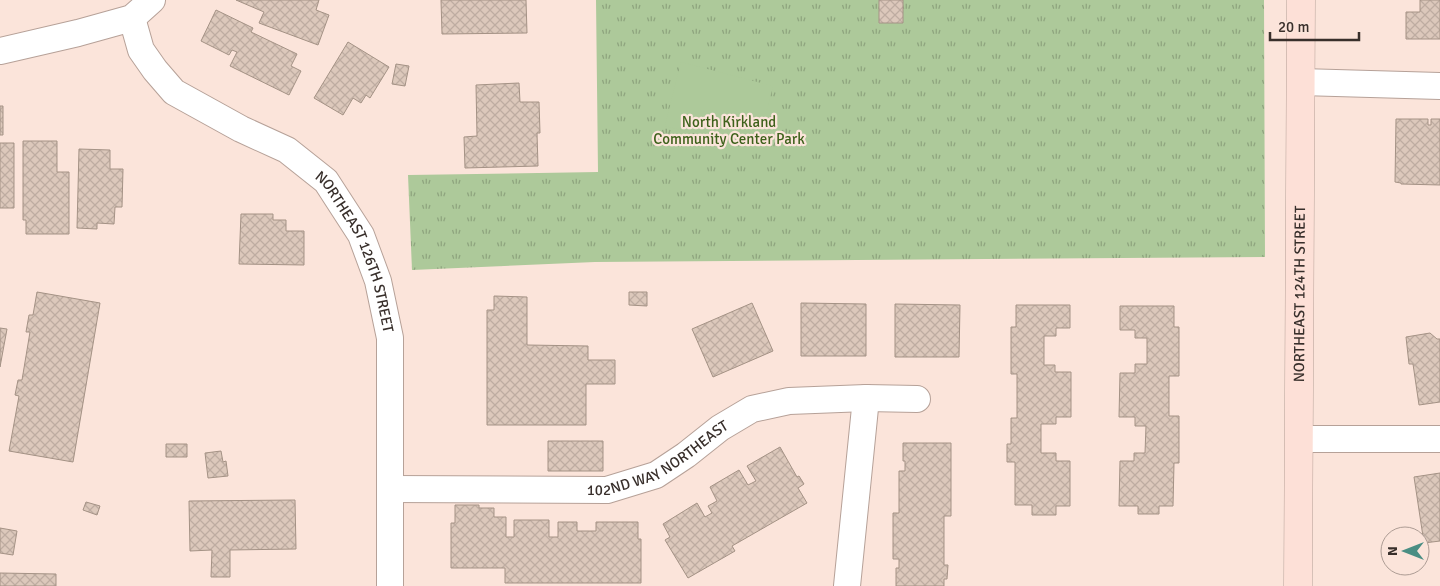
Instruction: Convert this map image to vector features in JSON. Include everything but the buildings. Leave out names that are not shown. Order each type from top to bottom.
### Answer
[{"type":"main road","name":"NORTHEAST 124TH STREET","points":[[1298,586],[1301,0]]},
{"type":"street","points":[[0,51],[132,18],[152,0]]},
{"type":"street","name":"NORTHEAST 126TH STREET","points":[[132,18],[141,50],[174,92],[242,129],[287,150],[295,156],[326,181],[361,236],[378,282],[390,338],[390,586]]},
{"type":"street","points":[[1301,82],[1440,86]]},
{"type":"street","points":[[847,586],[866,398]]},
{"type":"street","name":"102ND WAY NORTHEAST","points":[[391,489],[607,490],[656,475],[686,455],[720,428],[752,409],[789,401],[866,398],[917,399]]},
{"type":"street","points":[[1299,439],[1440,439]]},
{"type":"green space","name":"North Kirkland Community Center Park","points":[[596,0],[1264,0],[1265,257],[595,262],[412,270],[408,175],[598,172]]},
{"type":"green space","points":[[681,62],[773,86],[757,149],[665,126]]}]
